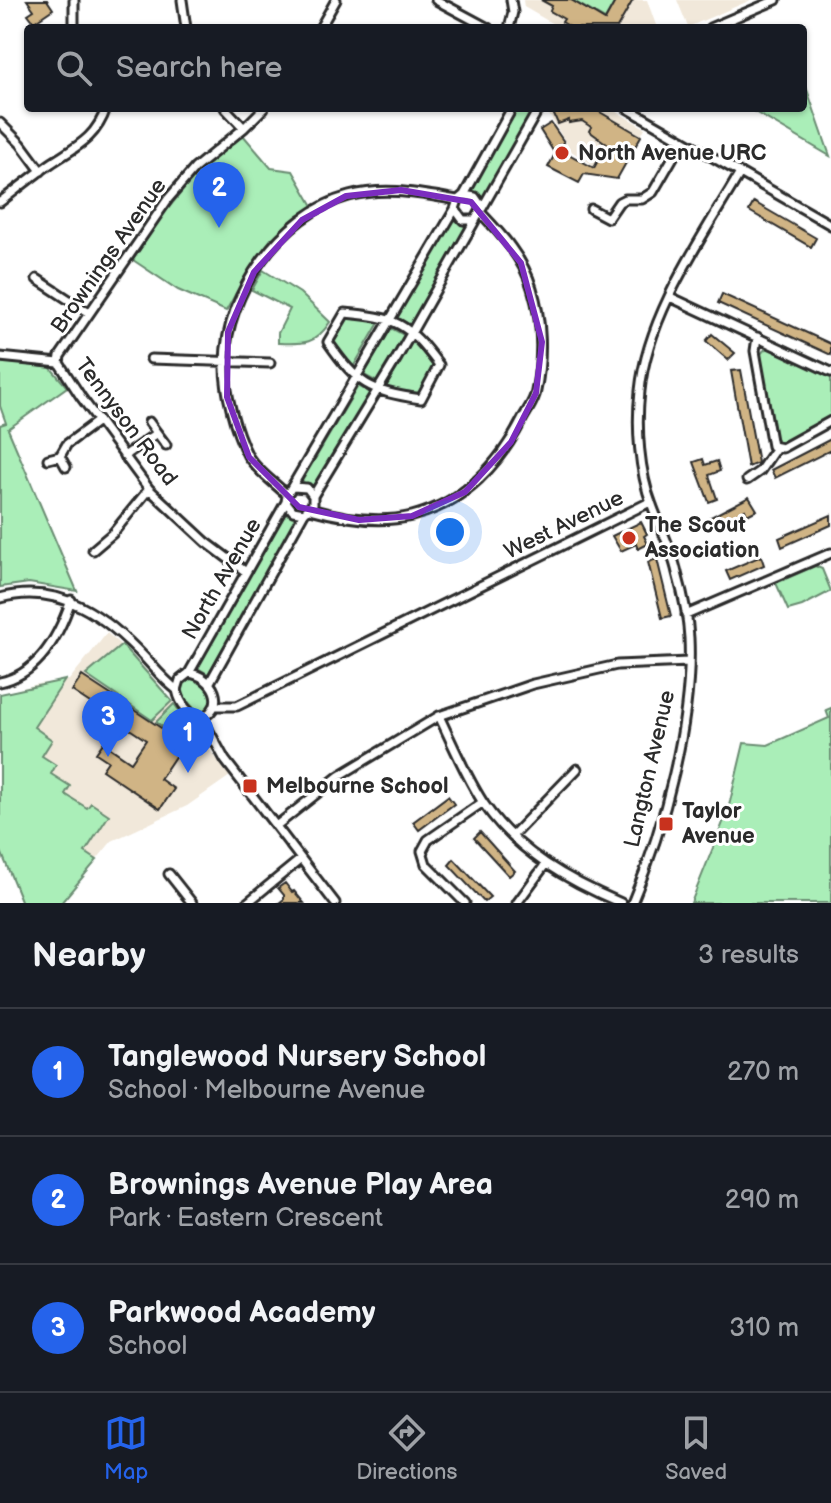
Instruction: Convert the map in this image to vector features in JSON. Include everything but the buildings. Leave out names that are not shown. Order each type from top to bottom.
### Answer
[{"type":"street","points":[[74,0],[74,24]]},
{"type":"street","points":[[182,0],[185,24]]},
{"type":"street","points":[[322,24],[336,0]]},
{"type":"street","points":[[436,0],[481,24]]},
{"type":"street","points":[[510,24],[513,12],[511,0]]},
{"type":"street","points":[[719,24],[776,0]]},
{"type":"street","points":[[0,202],[90,138],[104,112]]},
{"type":"street","points":[[229,112],[244,128]]},
{"type":"street","name":"Brownings Avenue","points":[[59,363],[60,356],[168,199],[195,168],[260,112]]},
{"type":"street","name":"North Avenue","points":[[189,673],[510,112]]},
{"type":"street","name":"North Avenue","points":[[210,682],[313,496],[378,390],[537,112]]},
{"type":"street","points":[[634,112],[831,225]]},
{"type":"street","points":[[0,123],[41,171]]},
{"type":"street","points":[[591,209],[608,218],[619,202],[642,199],[653,192],[683,140]]},
{"type":"street","name":"West Avenue","points":[[216,706],[237,706],[650,502],[640,446],[640,391],[650,346],[670,297],[740,173]]},
{"type":"street","points":[[286,499],[249,457],[227,397],[224,361],[228,332],[238,302],[254,272],[275,243],[302,220],[346,196],[401,190],[475,197],[481,210],[521,263],[532,287],[542,342],[536,393],[511,442],[491,468],[465,492],[412,516],[359,520],[307,511]]},
{"type":"street","points":[[455,209],[463,220],[474,220]]},
{"type":"street","points":[[37,279],[89,313]]},
{"type":"street","points":[[670,297],[831,372]]},
{"type":"street","points":[[345,313],[391,320],[420,339],[439,365],[421,399],[378,390],[357,379],[328,342],[345,313]]},
{"type":"street","points":[[757,337],[755,351],[771,443],[775,449]]},
{"type":"street","name":"Tennyson Road","points":[[0,357],[59,363],[149,489],[206,542],[246,572]]},
{"type":"street","points":[[151,359],[270,363]]},
{"type":"street","points":[[48,459],[60,456],[67,444],[98,421]]},
{"type":"street","points":[[747,480],[760,471],[775,449],[831,421]]},
{"type":"street","points":[[149,422],[166,445]]},
{"type":"street","points":[[124,456],[157,433]]},
{"type":"street","points":[[60,456],[66,467]]},
{"type":"street","points":[[293,487],[307,488],[313,496]]},
{"type":"street","points":[[93,550],[113,533],[149,489]]},
{"type":"street","name":"North Avenue","points":[[286,499],[293,511],[307,511]]},
{"type":"street","name":"Langton Avenue","points":[[632,903],[666,802],[685,711],[689,662],[686,615],[673,557],[650,502]]},
{"type":"street","points":[[686,615],[831,553]]},
{"type":"street","points":[[0,598],[28,593],[71,600],[102,618],[177,690],[185,709],[194,716],[202,718],[211,714],[216,706],[216,693],[210,682],[199,674],[189,673],[180,680],[177,690]]},
{"type":"street","points":[[0,682],[20,676],[51,645],[71,600]]},
{"type":"street","points":[[276,826],[339,776],[439,716],[533,684],[617,665],[689,662]]},
{"type":"street","points":[[439,716],[483,802],[512,836],[545,865],[621,903]]},
{"type":"street","points":[[202,718],[215,745],[335,903]]},
{"type":"street","points":[[512,836],[577,769]]},
{"type":"street","points":[[465,903],[426,864],[422,851],[428,840],[483,802]]},
{"type":"street","points":[[247,903],[301,859]]},
{"type":"street","points":[[517,903],[545,865]]},
{"type":"street","points":[[169,874],[192,903]]},
{"type":"highlighted area","points":[[401,190],[471,202],[521,263],[542,342],[536,393],[511,442],[465,492],[412,516],[359,520],[299,507],[249,457],[227,397],[228,332],[254,272],[302,220],[346,196]]},
{"type":"shaded area","points":[[523,0],[647,0],[656,24],[553,24],[524,7]]},
{"type":"shaded area","points":[[677,0],[751,0],[695,24],[687,24]]},
{"type":"shaded area","points":[[547,112],[617,112],[645,128],[617,179],[587,174],[592,164],[571,151]]},
{"type":"shaded area","points":[[107,633],[157,682],[230,776],[187,806],[112,841],[61,903],[22,903],[0,849],[0,694],[69,680]]},
{"type":"green space","points":[[572,0],[616,0],[605,19]]},
{"type":"green space","points":[[807,90],[830,156],[755,112],[807,112]]},
{"type":"green space","points":[[516,112],[533,112],[483,198],[470,191]]},
{"type":"green space","points":[[243,135],[271,168],[293,171],[313,206],[271,239],[226,311],[178,290],[133,260],[161,217],[199,171]]},
{"type":"green space","points":[[453,219],[466,227],[410,325],[397,317]]},
{"type":"green space","points":[[263,270],[300,293],[330,322],[314,339],[302,343],[278,343],[278,333],[290,309],[252,290]]},
{"type":"green space","points":[[349,317],[380,321],[352,369],[333,344]]},
{"type":"green space","points":[[391,328],[404,335],[377,382],[364,375]]},
{"type":"green space","points":[[413,340],[434,368],[420,393],[385,389]]},
{"type":"green space","points":[[766,348],[831,376],[831,418],[785,442],[778,442],[772,435],[759,356]]},
{"type":"green space","points":[[0,362],[50,367],[67,387],[8,429],[77,591],[29,583],[0,587],[0,425],[6,423],[0,406]]},
{"type":"green space","points":[[358,386],[370,393],[314,489],[302,481]]},
{"type":"green space","points":[[286,511],[298,518],[208,674],[196,667]]},
{"type":"green space","points":[[815,566],[822,569],[831,591],[788,610],[776,583]]},
{"type":"green space","points":[[122,645],[172,701],[152,720],[86,675]]},
{"type":"green space","points":[[193,677],[204,681],[210,693],[212,699],[208,711],[196,712],[182,693],[183,685]]},
{"type":"green space","points":[[65,680],[34,727],[52,740],[42,756],[56,765],[51,774],[70,786],[65,794],[87,808],[91,803],[109,815],[85,852],[97,860],[61,903],[22,903],[0,849],[0,694]]},
{"type":"green space","points":[[174,704],[193,728],[184,741],[156,722]]},
{"type":"green space","points":[[831,708],[831,903],[691,903],[728,810],[744,743],[768,745],[829,718],[826,710]]},
{"type":"place","name":"North Avenue URC","points":[[562,153]]},
{"type":"place","name":"Brownings Avenue Play Area","points":[[219,228]]},
{"type":"place","name":"The Scout Association","points":[[629,538]]},
{"type":"place","name":"Parkwood Academy","points":[[108,757]]},
{"type":"place","name":"Tanglewood Nursery School","points":[[188,773]]},
{"type":"place","name":"Melbourne School","points":[[250,786]]},
{"type":"place","name":"Taylor Avenue","points":[[666,824]]}]
